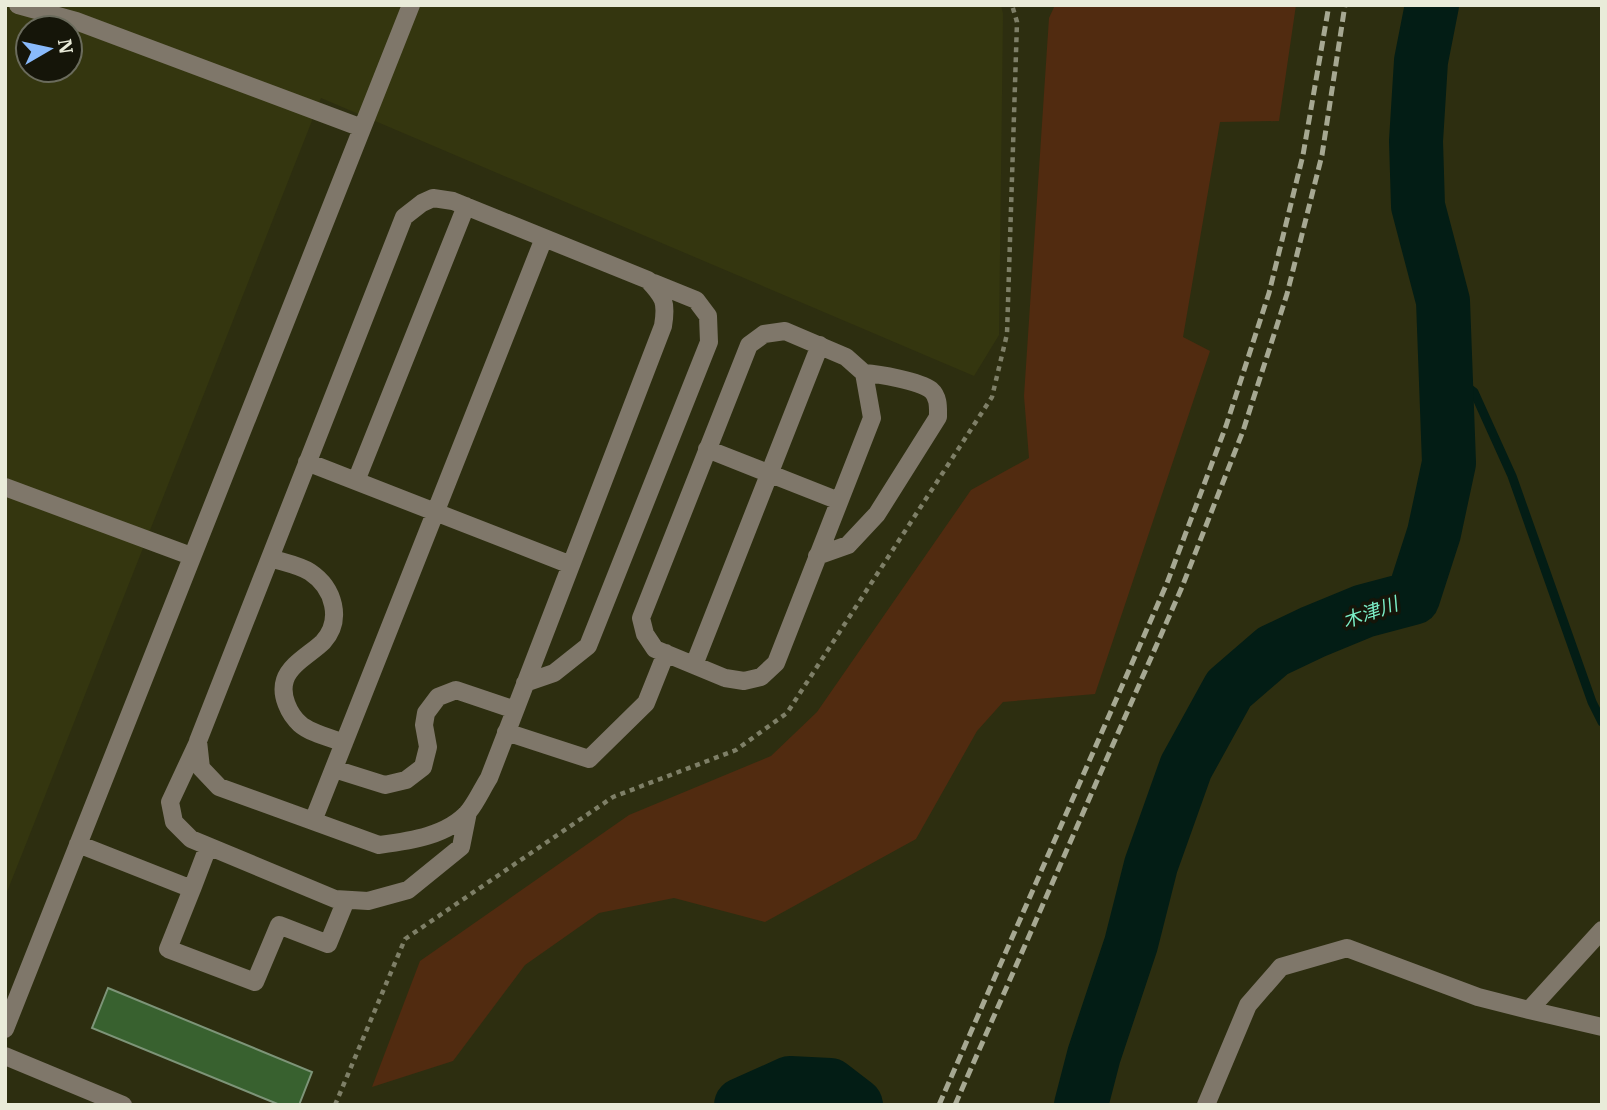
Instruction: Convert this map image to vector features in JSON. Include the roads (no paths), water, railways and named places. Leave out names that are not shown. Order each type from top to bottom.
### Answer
[{"type":"street","points":[[18,5],[76,21],[362,128]]},
{"type":"street","points":[[5,1029],[411,5]]},
{"type":"street","points":[[525,683],[554,673],[588,646],[709,341],[708,316],[696,300],[648,280],[466,206],[433,198],[404,217],[198,741],[170,803],[174,822],[191,839],[335,899],[346,900],[368,901],[408,890],[461,847],[468,812],[489,778],[506,732],[663,326],[666,309],[663,295],[648,280]]},
{"type":"street","points":[[356,481],[466,206]]},
{"type":"street","points":[[313,821],[544,238]]},
{"type":"street","points":[[785,331],[820,345],[846,357],[863,373],[872,418],[776,663],[761,677],[744,681],[725,678],[655,649],[645,634],[641,618],[749,345],[764,334],[785,331]]},
{"type":"street","points":[[694,665],[820,345]]},
{"type":"street","points":[[817,556],[848,545],[877,514],[938,417],[938,402],[930,390],[886,374],[863,373]]},
{"type":"street","points":[[708,449],[839,501]]},
{"type":"street","points":[[307,462],[571,565]]},
{"type":"street","points":[[5,487],[191,555]]},
{"type":"street","points":[[270,558],[310,572],[330,591],[334,611],[332,630],[292,669],[285,679],[284,690],[287,707],[301,725],[344,743]]},
{"type":"street","points":[[506,732],[589,759],[646,703],[666,653]]},
{"type":"street","points":[[334,769],[385,785],[406,780],[423,767],[428,747],[424,725],[426,713],[438,697],[456,690],[515,710]]},
{"type":"street","points":[[198,741],[201,768],[219,786],[379,845],[404,842],[439,832],[468,812]]},
{"type":"street","points":[[78,844],[192,889]]},
{"type":"street","points":[[208,846],[168,949],[256,982],[279,925],[328,944],[346,900]]},
{"type":"street","points":[[1529,1010],[1602,930]]},
{"type":"street","points":[[1206,1105],[1248,1004],[1281,967],[1346,948],[1478,997],[1602,1027]]},
{"type":"street","points":[[5,1056],[123,1105]]},
{"type":"waterway","name":"木津川","points":[[1081,1105],[1094,1055],[1131,944],[1151,865],[1186,767],[1229,689],[1273,651],[1364,611],[1413,598],[1434,533],[1449,463],[1443,301],[1418,206],[1416,141],[1421,61],[1432,5]]},
{"type":"waterway","points":[[1446,371],[1474,392],[1512,476],[1592,702],[1602,722]]},
{"type":"waterway","name":"木津川","points":[[741,1105],[790,1083],[830,1085],[856,1105]]},
{"type":"railway","points":[[939,1105],[1167,583],[1226,426],[1269,293],[1303,155],[1329,5]]},
{"type":"railway","points":[[955,1105],[1182,587],[1243,431],[1287,294],[1322,155],[1345,5]]}]
